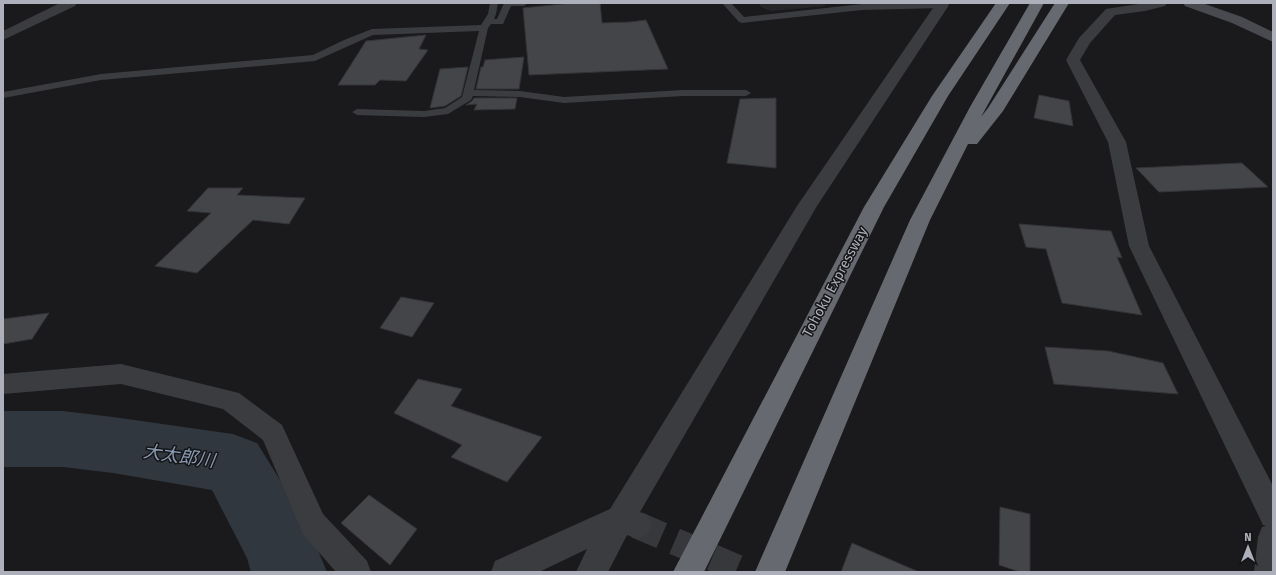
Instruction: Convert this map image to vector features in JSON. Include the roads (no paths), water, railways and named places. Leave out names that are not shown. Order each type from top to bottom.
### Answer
[{"type":"highway","points":[[975,42],[988,3]]},
{"type":"highway","name":"Tohoku Expressway","points":[[688,572],[874,207],[940,96],[975,42],[1003,3]]},
{"type":"highway","points":[[770,572],[920,220],[978,107],[1037,3]]},
{"type":"highway","points":[[944,174],[995,111],[1062,3]]},
{"type":"street","points":[[3,36],[70,3]]},
{"type":"street","points":[[1160,3],[1145,7],[1111,12],[1084,41],[1073,60],[1117,142],[1140,246],[1273,515]]},
{"type":"street","points":[[1190,3],[1237,20],[1273,38]]},
{"type":"street","points":[[591,572],[629,522],[807,206],[941,4]]},
{"type":"street","points":[[3,384],[121,374],[230,400],[273,433],[313,524],[356,572]]},
{"type":"street","points":[[506,572],[629,522]]},
{"type":"street","points":[[1269,572],[1273,537]]},
{"type":"lane","points":[[357,112],[424,114],[448,111],[467,98],[486,24],[492,14],[494,3]]},
{"type":"lane","points":[[3,94],[101,77],[315,58],[347,42],[372,32],[500,22],[508,4],[524,3]]},
{"type":"lane","points":[[726,3],[742,20],[862,7],[941,4]]},
{"type":"lane","points":[[468,93],[520,94],[564,100],[683,93],[746,93]]},
{"type":"waterway","name":"大太郎川","points":[[3,439],[63,439],[113,445],[233,464],[280,547],[289,572]]},
{"type":"tunnel","points":[[637,525],[746,572]]}]
